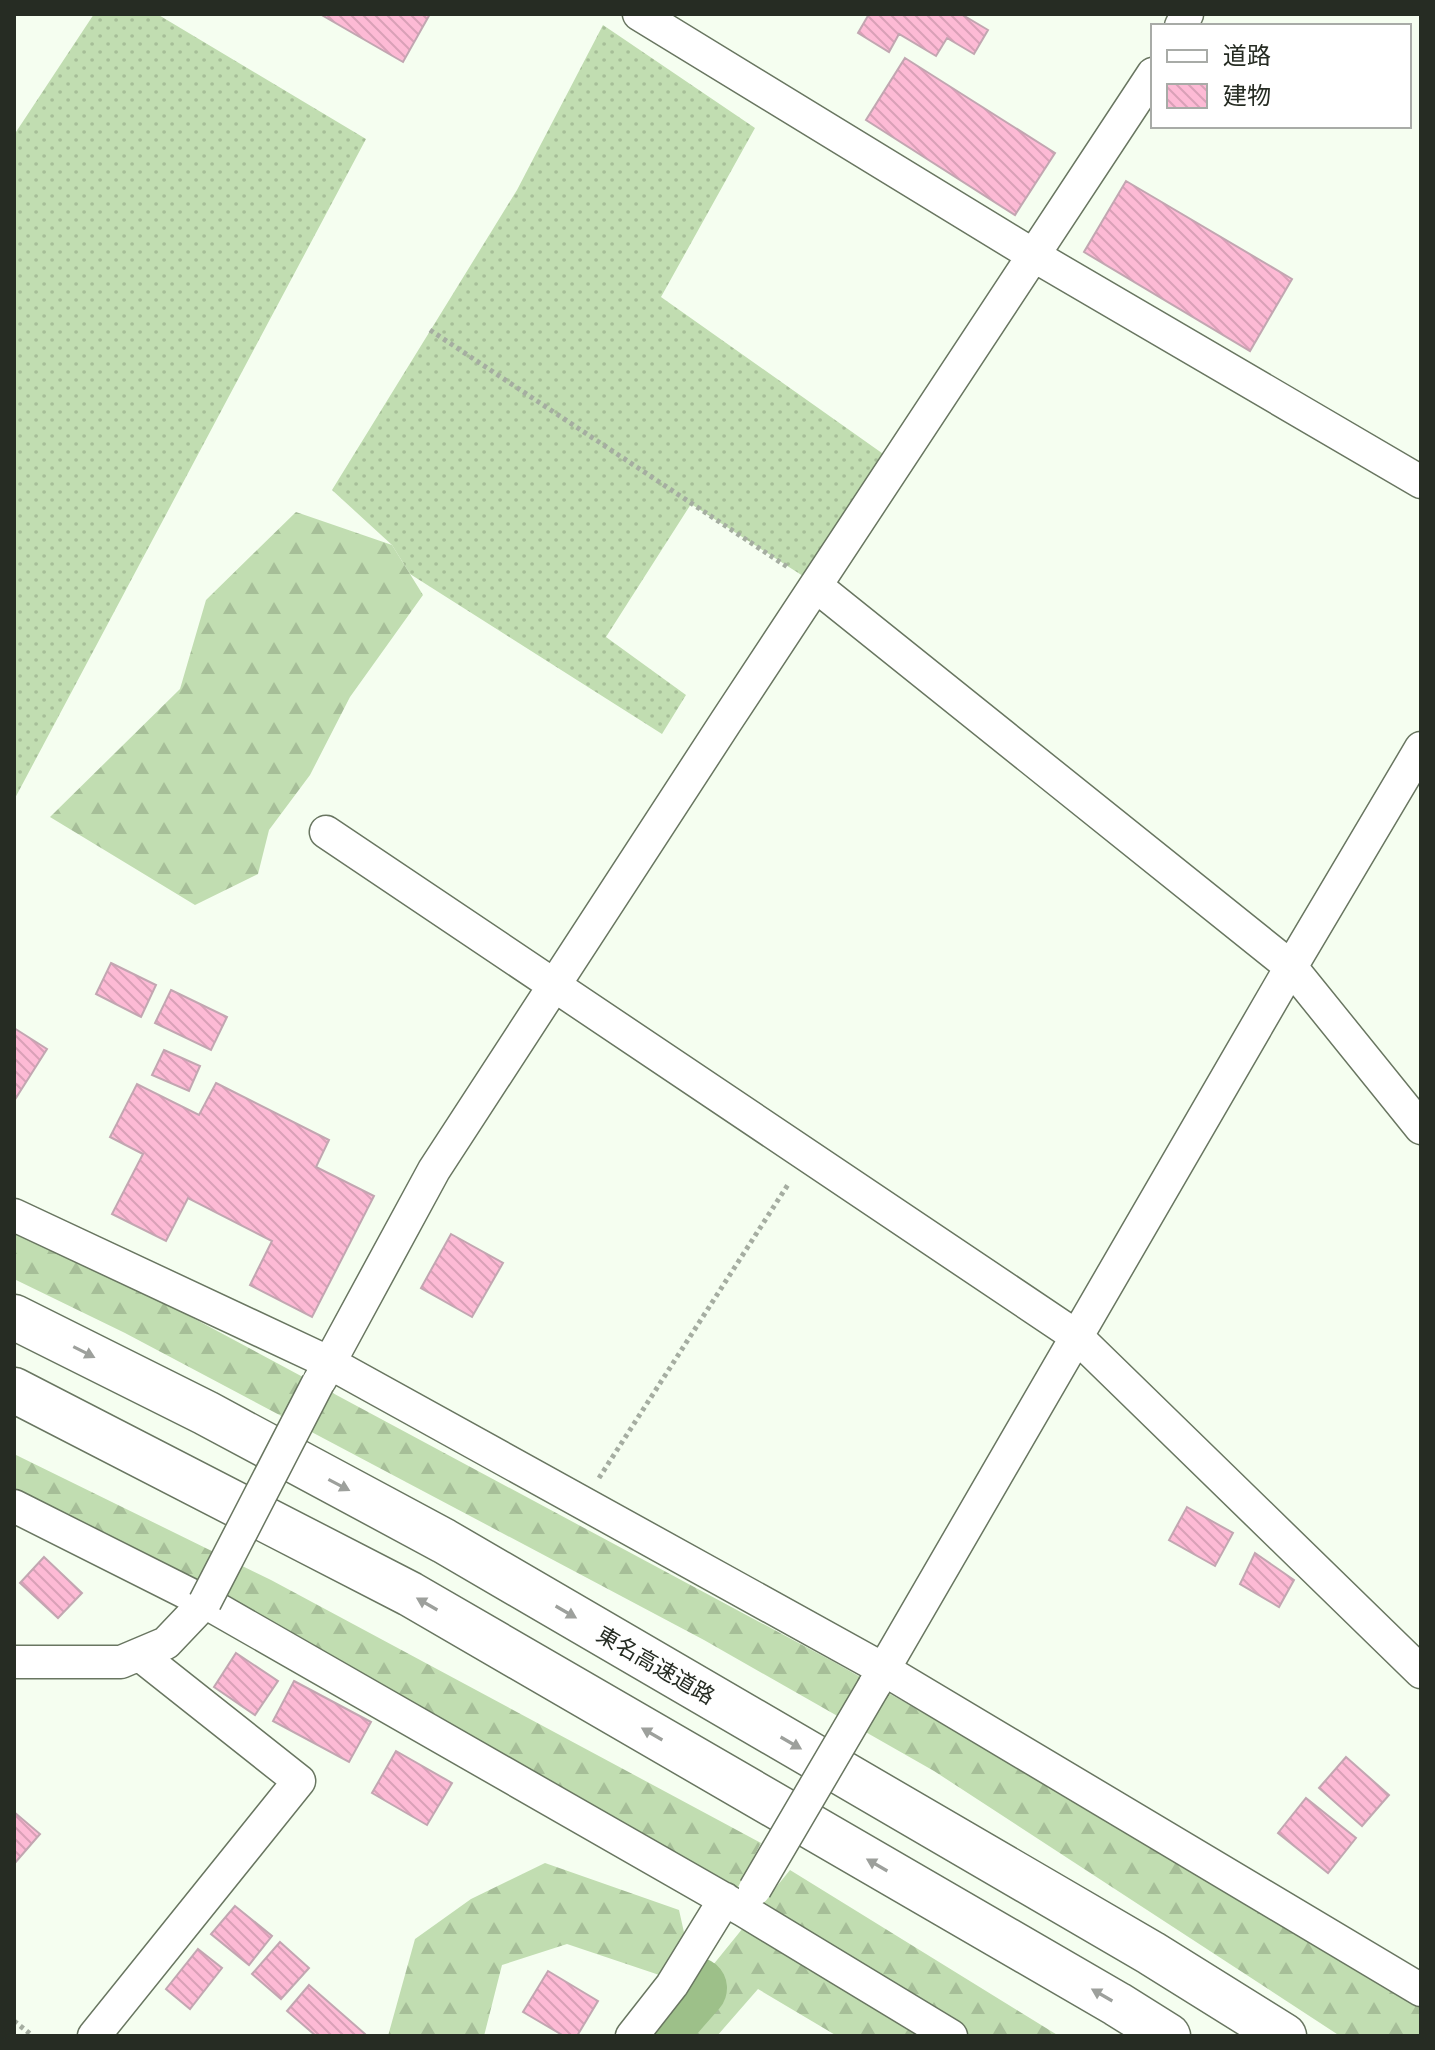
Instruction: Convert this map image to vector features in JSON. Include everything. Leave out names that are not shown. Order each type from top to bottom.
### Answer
[{"type":"highway","name":"東名高速道路","points":[[14,1317],[206,1413],[444,1541],[1151,1953],[1284,2036]]},
{"type":"highway","points":[[14,1390],[410,1594],[1168,2036]]},
{"type":"street","points":[[639,14],[1033,255],[1421,482]]},
{"type":"street","points":[[14,1662],[121,1662],[166,1643],[205,1602],[434,1170],[1151,77]]},
{"type":"street","points":[[816,586],[1291,967],[1421,1128]]},
{"type":"street","points":[[632,2036],[741,1899],[878,1678],[1421,748]]},
{"type":"street","points":[[326,832],[1076,1336],[1421,1672]]},
{"type":"street","points":[[14,1215],[583,1503],[878,1678],[1421,1990]]},
{"type":"street","points":[[14,1506],[205,1602],[741,1899],[951,2036]]},
{"type":"street","points":[[94,2036],[299,1781],[140,1655]]},
{"type":"path","points":[[430,330],[816,586]]},
{"type":"path","points":[[583,1503],[806,1156]]},
{"type":"path","points":[[14,2021],[33,2036]]},
{"type":"green space","points":[[94,14],[157,14],[366,139],[14,800],[14,135]]},
{"type":"green space","points":[[603,25],[755,128],[661,297],[896,463],[803,576],[691,504],[606,637],[686,695],[662,734],[410,574],[392,545],[332,490],[517,190]]},
{"type":"green space","points":[[296,512],[392,545],[423,595],[350,697],[310,775],[269,830],[258,874],[195,905],[50,817],[180,689],[206,600]]},
{"type":"green space","points":[[14,1222],[834,1662],[1421,1996],[1421,2036],[1340,2036],[934,1771],[704,1640],[125,1333],[14,1279]]},
{"type":"green space","points":[[14,1454],[271,1580],[761,1843],[737,1889],[14,1509]]},
{"type":"green space","points":[[545,1863],[679,1910],[696,1986],[790,1870],[1059,2036],[837,2036],[758,1989],[717,2036],[656,2036],[695,1987],[567,1944],[502,1965],[484,2036],[388,2036],[415,1939],[471,1899]]},
{"type":"building","points":[[320,14],[430,14],[403,62]]},
{"type":"building","points":[[869,14],[961,14],[988,30],[974,54],[947,38],[936,56],[899,34],[889,52],[858,33]]},
{"type":"building","points":[[905,58],[1055,153],[1015,215],[866,120]]},
{"type":"building","points":[[1126,181],[1292,279],[1250,351],[1084,252]]},
{"type":"building","points":[[111,963],[156,985],[141,1017],[96,994]]},
{"type":"building","points":[[171,990],[227,1017],[211,1050],[155,1023]]},
{"type":"building","points":[[14,1028],[47,1049],[14,1101]]},
{"type":"building","points":[[164,1050],[200,1066],[189,1091],[152,1075]]},
{"type":"building","points":[[216,1083],[329,1140],[316,1167],[374,1196],[312,1317],[250,1285],[272,1241],[188,1198],[166,1241],[112,1214],[143,1154],[110,1137],[137,1084],[199,1115]]},
{"type":"building","points":[[451,1234],[503,1263],[472,1317],[421,1288]]},
{"type":"building","points":[[1187,1507],[1233,1533],[1215,1566],[1169,1540]]},
{"type":"building","points":[[1255,1553],[1294,1580],[1279,1607],[1240,1584]]},
{"type":"building","points":[[44,1557],[82,1593],[58,1618],[20,1583]]},
{"type":"building","points":[[236,1653],[278,1681],[255,1715],[214,1687]]},
{"type":"building","points":[[294,1681],[371,1722],[349,1762],[273,1721]]},
{"type":"building","points":[[396,1751],[452,1783],[427,1825],[372,1793]]},
{"type":"building","points":[[1346,1757],[1389,1795],[1362,1826],[1319,1788]]},
{"type":"building","points":[[1306,1798],[1356,1838],[1328,1873],[1278,1833]]},
{"type":"building","points":[[14,1812],[40,1834],[14,1864]]},
{"type":"building","points":[[235,1906],[272,1936],[249,1965],[211,1934]]},
{"type":"building","points":[[280,1942],[309,1968],[281,1999],[252,1974]]},
{"type":"building","points":[[198,1949],[222,1968],[190,2009],[166,1989]]},
{"type":"building","points":[[548,1971],[598,2001],[577,2036],[564,2036],[523,2012]]},
{"type":"building","points":[[309,1985],[364,2036],[316,2036],[287,2011]]},
{"type":"waterway","points":[[654,2036],[696,1988]]}]
